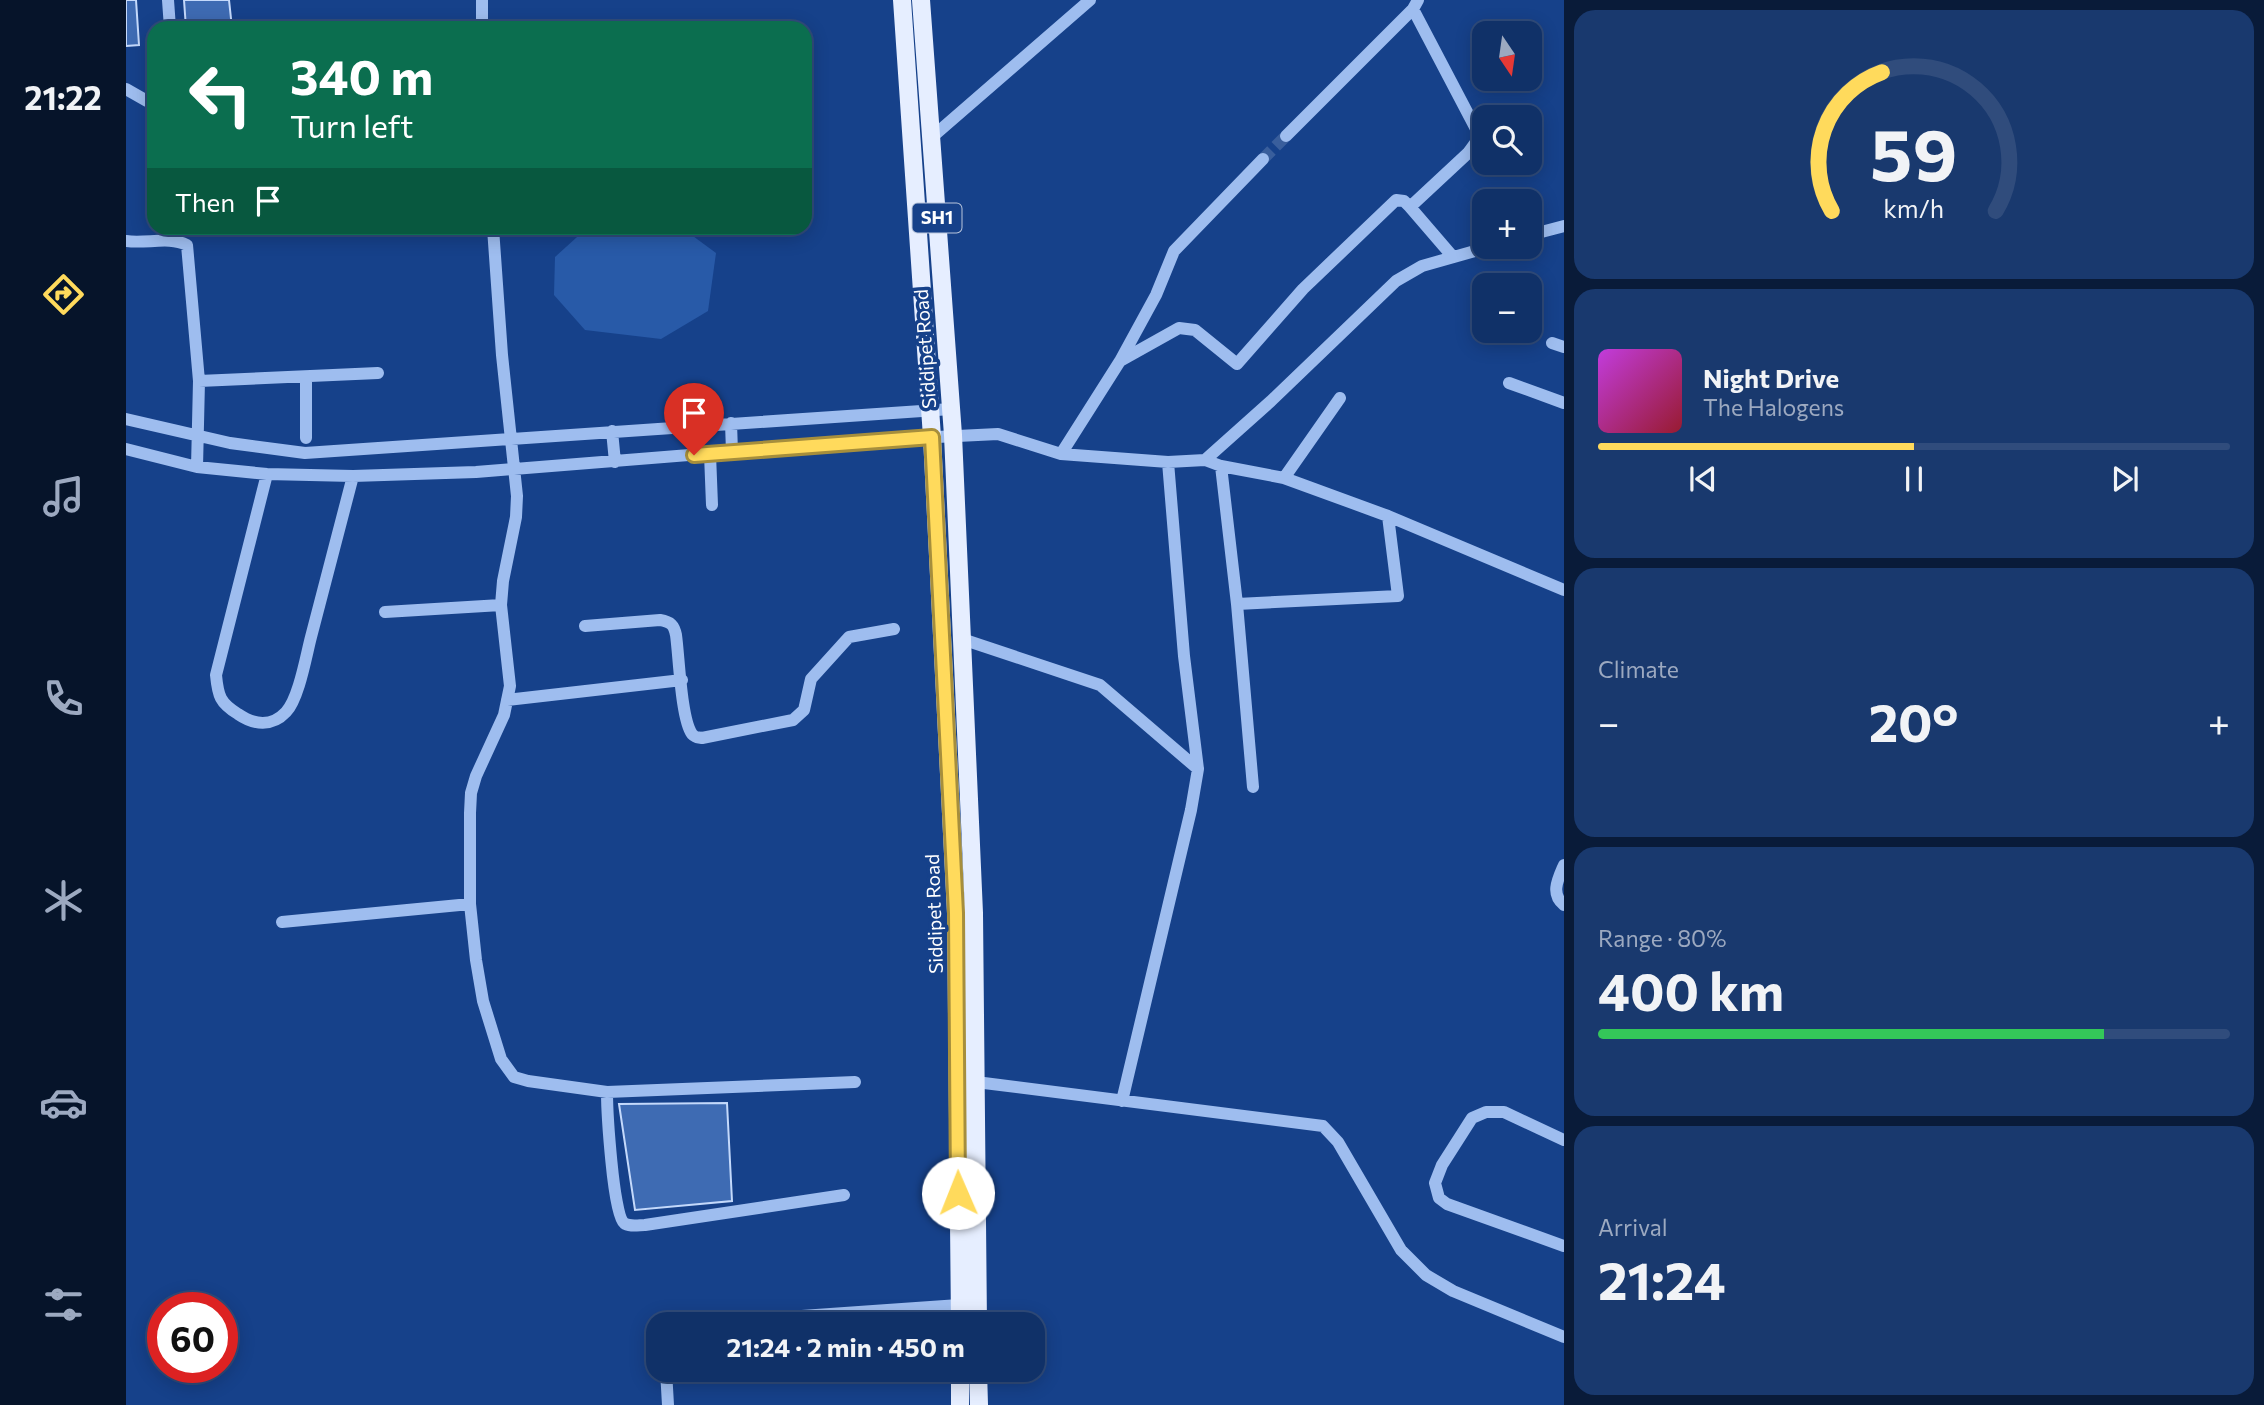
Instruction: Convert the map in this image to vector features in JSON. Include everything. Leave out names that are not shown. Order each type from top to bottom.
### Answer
[{"type":"main road","name":"Siddipet Road","points":[[902,0],[932,437],[956,913],[959,1312]]},
{"type":"main road","name":"Siddipet Road","points":[[921,0],[953,435],[974,913],[978,1312]]},
{"type":"main road","points":[[960,1382],[960,1405]]},
{"type":"main road","points":[[978,1382],[979,1405]]},
{"type":"street","points":[[168,0],[170,21]]},
{"type":"street","points":[[482,0],[482,21]]},
{"type":"street","points":[[931,138],[1090,0]]},
{"type":"street","points":[[1286,136],[1415,4],[1476,129],[1476,142],[1468,153],[1410,207]]},
{"type":"street","points":[[126,89],[147,101]]},
{"type":"street","points":[[1061,454],[1120,361],[1156,295],[1174,251],[1263,159]]},
{"type":"street","points":[[1120,361],[1179,327],[1195,330],[1237,364],[1303,289],[1396,200],[1404,201],[1410,207],[1453,257]]},
{"type":"street","points":[[1542,232],[1564,226]]},
{"type":"street","points":[[494,235],[517,496],[501,605],[510,686],[504,715],[485,754],[471,793],[470,904],[483,1001],[501,1059],[514,1077],[607,1092],[856,1082]]},
{"type":"street","points":[[126,241],[180,241],[187,245],[199,381],[197,467]]},
{"type":"street","points":[[1205,460],[1396,281],[1422,266],[1472,252]]},
{"type":"street","points":[[199,381],[377,373]]},
{"type":"street","points":[[306,377],[306,438]]},
{"type":"street","points":[[1509,383],[1564,404]]},
{"type":"street","points":[[1284,478],[1340,397]]},
{"type":"street","points":[[126,419],[270,450],[305,453],[951,409]]},
{"type":"street","points":[[731,423],[733,452]]},
{"type":"street","points":[[612,431],[615,462]]},
{"type":"street","points":[[126,449],[197,467],[267,474],[353,476],[513,470],[953,435],[998,434],[1061,454],[1168,462],[1205,460],[1221,466],[1284,478],[1388,516],[1564,590]]},
{"type":"street","points":[[710,454],[712,505]]},
{"type":"street","points":[[1122,1101],[1191,810],[1198,769],[1184,656],[1168,462]]},
{"type":"street","points":[[1221,466],[1237,604],[1253,787]]},
{"type":"street","points":[[267,474],[216,676],[223,705],[243,718],[262,724],[277,719],[291,706],[353,476]]},
{"type":"street","points":[[1237,604],[1398,596],[1388,516]]},
{"type":"street","points":[[385,612],[501,605]]},
{"type":"street","points":[[585,626],[660,620],[674,626],[686,716],[691,732],[696,737],[712,737],[793,720],[804,710],[811,679],[849,637],[894,629]]},
{"type":"street","points":[[962,639],[1100,685],[1198,769]]},
{"type":"street","points":[[507,700],[681,680]]},
{"type":"street","points":[[1564,865],[1556,897],[1564,905]]},
{"type":"street","points":[[282,922],[470,904]]},
{"type":"street","points":[[976,1082],[1322,1126],[1338,1142],[1401,1250],[1426,1275],[1453,1292],[1564,1337]]},
{"type":"street","points":[[607,1092],[615,1187],[621,1220],[625,1224],[645,1225],[844,1195]]},
{"type":"street","points":[[1564,1140],[1504,1112],[1486,1112],[1472,1118],[1442,1165],[1435,1183],[1439,1198],[1447,1204],[1564,1246]]},
{"type":"street","points":[[859,1312],[959,1305]]},
{"type":"street","points":[[667,1382],[668,1405]]},
{"type":"shaded area","points":[[579,235],[692,235],[716,253],[708,311],[661,339],[585,330],[554,295],[555,257]]},
{"type":"building","points":[[126,0],[136,0],[139,45],[126,46]]},
{"type":"building","points":[[184,0],[229,0],[231,21],[186,21]]},
{"type":"building","points":[[727,1103],[732,1201],[635,1210],[619,1104]]},
{"type":"tunnel","points":[[1263,159],[1286,136]]},
{"type":"route","points":[[694,455],[932,437],[956,913],[958,1193]]}]
